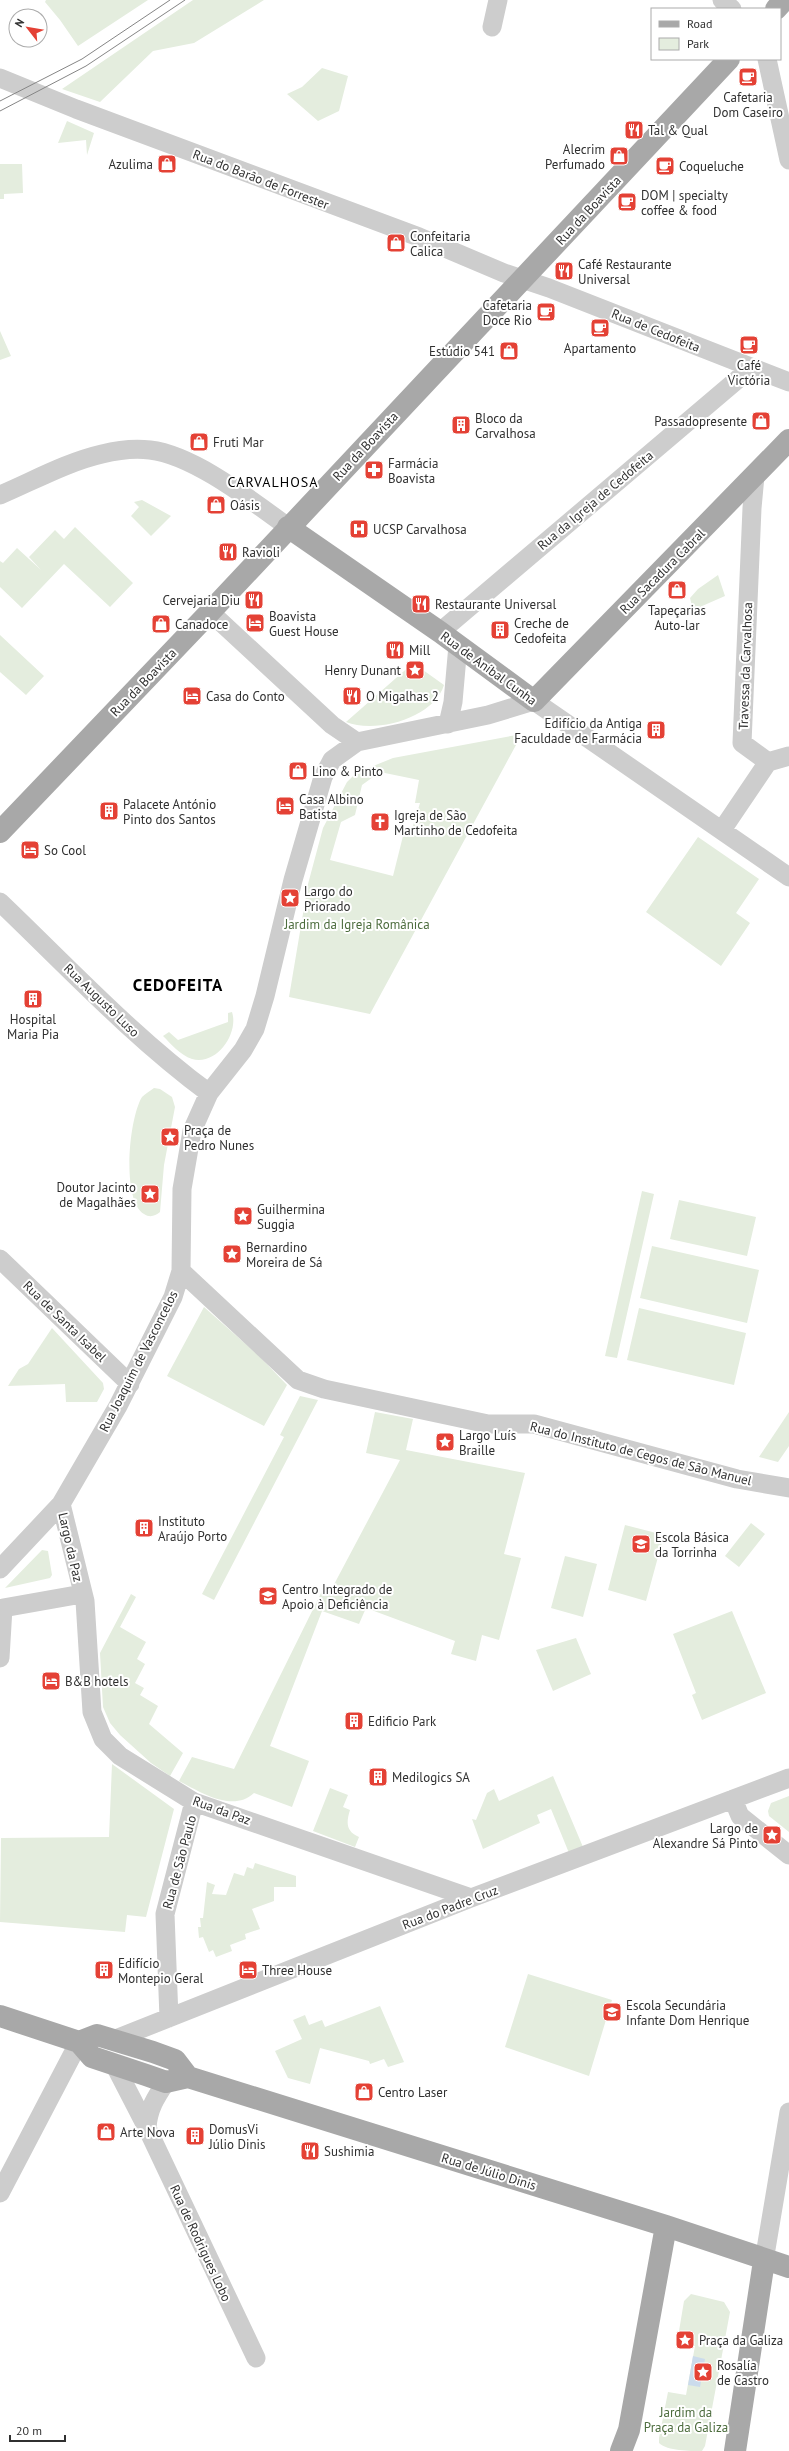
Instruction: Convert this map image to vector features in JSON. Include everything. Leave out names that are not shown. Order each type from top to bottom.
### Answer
[{"type":"main road","points":[[777,8],[784,0]]},
{"type":"main road","name":"Rua da Boavista","points":[[0,832],[210,612],[288,527],[728,60]]},
{"type":"main road","name":"Rua Sacadura Cabral","points":[[534,701],[789,440]]},
{"type":"main road","name":"Rua de Aníbal Cunha","points":[[288,527],[440,632],[534,701]]},
{"type":"main road","points":[[0,2016],[79,2042],[92,2057],[166,2082],[188,2076],[175,2060],[97,2035],[79,2042]]},
{"type":"main road","name":"Rua de Júlio Dinis","points":[[188,2076],[666,2226],[764,2261],[789,2267]]},
{"type":"main road","points":[[621,2451],[630,2422],[666,2226]]},
{"type":"main road","points":[[734,2451],[764,2261]]},
{"type":"street","points":[[492,27],[498,0]]},
{"type":"street","points":[[722,0],[731,8]]},
{"type":"street","points":[[767,60],[789,160]]},
{"type":"street","name":"Rua do Barão de Forrester","points":[[0,78],[114,124],[419,237],[522,279]]},
{"type":"street","name":"Rua de Cedofeita","points":[[522,279],[789,382]]},
{"type":"street","name":"Rua da Igreja de Cedofeita","points":[[440,632],[750,368]]},
{"type":"street","points":[[0,495],[101,454],[117,450],[151,450],[188,462],[214,476],[288,527]]},
{"type":"street","name":"Travessa da Carvalhosa","points":[[755,476],[742,743],[768,762]]},
{"type":"street","points":[[210,612],[332,725],[357,742]]},
{"type":"street","points":[[448,724],[454,702],[458,645]]},
{"type":"street","points":[[209,1093],[243,1050],[255,1029],[265,996],[293,880],[323,777],[332,760],[357,742],[448,724],[534,701]]},
{"type":"street","name":"Rua de Aníbal Cunha","points":[[534,701],[789,877]]},
{"type":"street","points":[[722,830],[768,762],[789,756]]},
{"type":"street","name":"Rua Augusto Luso","points":[[0,902],[145,1040],[177,1069],[209,1093]]},
{"type":"street","name":"Rua Joaquim de Vasconcelos","points":[[61,1504],[130,1384],[173,1297],[181,1271],[182,1189],[186,1160],[192,1131],[209,1093]]},
{"type":"street","name":"Rua de Santa Isabel","points":[[0,1259],[130,1384]]},
{"type":"street","name":"Rua do Instituto de Cegos de São Manuel","points":[[181,1271],[298,1380],[324,1389],[488,1424],[534,1424],[737,1479],[789,1488]]},
{"type":"street","name":"Largo da Paz","points":[[0,1569],[61,1504]]},
{"type":"street","name":"Largo da Paz","points":[[2,1606],[82,1594],[61,1504]]},
{"type":"street","name":"Rua da Paz","points":[[82,1594],[85,1601],[92,1712],[103,1739],[120,1756],[194,1802],[471,1898]]},
{"type":"street","points":[[0,1658],[2,1606]]},
{"type":"street","name":"Rua do Padre Cruz","points":[[113,2040],[471,1898],[789,1778]]},
{"type":"street","points":[[733,1800],[740,1816],[789,1855]]},
{"type":"street","name":"Rua de São Paulo","points":[[168,2018],[165,1914],[194,1802]]},
{"type":"street","points":[[0,2193],[79,2042]]},
{"type":"street","name":"Rua de Rodrigues Lobo","points":[[114,2064],[147,2128],[256,2358]]},
{"type":"street","points":[[147,2128],[148,2115],[154,2099],[166,2082]]},
{"type":"street","points":[[764,2261],[789,2112]]},
{"type":"green space","points":[[46,0],[148,0],[78,46],[60,20],[45,2]]},
{"type":"green space","points":[[193,0],[264,0],[194,43],[153,51],[100,102],[62,89]]},
{"type":"green space","points":[[322,68],[348,76],[339,111],[318,121],[287,94],[302,87]]},
{"type":"green space","points":[[67,121],[94,133],[87,155],[86,140],[58,143]]},
{"type":"green space","points":[[0,164],[22,164],[23,193],[4,194],[4,199],[0,199]]},
{"type":"green space","points":[[0,331],[11,356],[0,360]]},
{"type":"green space","points":[[142,500],[171,516],[151,536],[131,516],[139,507],[134,502]]},
{"type":"green space","points":[[75,527],[133,583],[110,607],[64,564],[22,608],[0,587],[0,561],[3,563],[17,548],[41,570],[29,557],[55,530],[64,539]]},
{"type":"green space","points":[[718,575],[725,596],[693,610],[690,598],[698,589]]},
{"type":"green space","points":[[0,635],[44,676],[26,695],[0,672]]},
{"type":"green space","points":[[412,664],[416,665],[444,685],[438,697],[429,706],[417,714],[388,724],[373,726],[358,725],[346,722]]},
{"type":"green space","name":"Jardim da Igreja Românica","points":[[522,734],[370,1014],[289,997],[308,884],[323,828],[347,782],[356,773],[393,758]],"holes":[[[380,772],[419,780],[415,803],[420,803],[413,826],[404,832],[393,876],[330,860],[341,822],[355,815],[362,785]]]},
{"type":"green space","points":[[698,837],[759,879],[736,913],[750,923],[721,966],[646,912]]},
{"type":"green space","points":[[232,1012],[232,1029],[229,1038],[224,1046],[210,1058],[201,1060],[192,1059],[176,1049],[163,1036],[169,1032],[178,1040],[228,1022],[228,1013]]},
{"type":"green space","points":[[154,1088],[160,1089],[172,1097],[175,1107],[164,1165],[160,1212],[150,1216],[144,1214],[137,1206],[132,1193],[130,1158],[131,1140],[137,1107],[142,1097]]},
{"type":"green space","points":[[642,1191],[654,1194],[617,1358],[605,1356]]},
{"type":"green space","points":[[679,1200],[756,1217],[747,1256],[670,1239]]},
{"type":"green space","points":[[652,1246],[759,1270],[747,1323],[640,1298]]},
{"type":"green space","points":[[204,1307],[259,1356],[287,1385],[264,1426],[167,1376]]},
{"type":"green space","points":[[639,1308],[746,1333],[734,1385],[627,1360]]},
{"type":"green space","points":[[52,1328],[103,1383],[104,1389],[97,1402],[66,1402],[65,1384],[8,1386],[19,1369],[28,1364]]},
{"type":"green space","points":[[300,1396],[318,1400],[214,1600],[202,1594],[284,1437],[280,1435]]},
{"type":"green space","points":[[375,1412],[413,1419],[406,1450],[525,1473],[504,1554],[521,1558],[499,1640],[482,1635],[476,1661],[451,1654],[455,1641],[366,1608],[359,1624],[322,1611],[270,1746],[309,1761],[292,1807],[254,1793],[246,1799],[236,1801],[216,1799],[206,1795],[179,1781],[192,1757],[234,1769],[323,1589],[330,1592],[400,1460],[366,1453]]},
{"type":"green space","points":[[789,1412],[789,1446],[778,1462],[759,1457]]},
{"type":"green space","points":[[751,1523],[765,1534],[739,1567],[725,1556]]},
{"type":"green space","points":[[625,1525],[664,1535],[646,1601],[608,1590]]},
{"type":"green space","points":[[42,1550],[48,1551],[52,1575],[50,1578],[5,1588]]},
{"type":"green space","points":[[565,1556],[597,1564],[583,1617],[551,1608]]},
{"type":"green space","points":[[131,1594],[136,1597],[120,1627],[146,1642],[137,1659],[145,1664],[135,1683],[144,1688],[140,1695],[158,1706],[149,1724],[183,1753],[170,1776],[151,1763],[120,1735],[110,1723],[103,1707],[100,1653]]},
{"type":"green space","points":[[732,1611],[766,1693],[702,1720],[692,1695],[696,1693],[673,1634]]},
{"type":"green space","points":[[576,1638],[591,1674],[553,1691],[536,1650]]},
{"type":"green space","points":[[112,1764],[174,1809],[146,1917],[127,1915],[125,1932],[0,1922],[1,1838],[109,1837]]},
{"type":"green space","points":[[553,1776],[583,1847],[569,1853],[551,1809],[537,1815],[540,1823],[483,1849],[472,1819],[476,1820],[487,1793],[494,1789],[499,1801]]},
{"type":"green space","points":[[330,1788],[348,1795],[343,1807],[350,1810],[348,1819],[349,1829],[359,1837],[355,1847],[313,1831]]},
{"type":"green space","points":[[789,1796],[789,1832],[769,1816],[768,1811],[771,1803]]},
{"type":"green space","points":[[255,1863],[296,1876],[296,1887],[274,1887],[274,1901],[252,1909],[260,1929],[245,1934],[246,1939],[230,1945],[232,1951],[216,1957],[213,1950],[209,1952],[203,1937],[199,1938],[198,1927],[201,1927],[200,1918],[203,1918],[207,1882],[215,1885],[212,1894],[226,1895],[234,1873],[244,1876],[247,1867],[253,1869]]},
{"type":"green space","points":[[528,1974],[612,2000],[589,2076],[505,2047]]},
{"type":"green space","points":[[380,2006],[404,2062],[388,2067],[384,2059],[370,2064],[369,2061],[320,2048],[310,2084],[288,2078],[275,2051],[302,2039],[293,2020],[305,2015],[309,2025],[322,2020],[325,2027]]},
{"type":"green space","name":"Jardim da Praça da Galiza","points":[[691,2294],[724,2302],[730,2312],[705,2446],[702,2451],[673,2449],[659,2443],[668,2392],[686,2395],[695,2346],[677,2343],[684,2301]]},
{"type":"water","points":[[693,2356],[705,2359],[700,2387],[688,2385]]},
{"type":"tram line","points":[[0,101],[82,59],[170,0]]},
{"type":"tram line","points":[[0,111],[86,66],[185,0]]},
{"type":"place","name":"Cafetaria Dom Caseiro","points":[[748,77]]},
{"type":"place","name":"Tal & Qual","points":[[634,130]]},
{"type":"place","name":"Alecrim Perfumado","points":[[619,156]]},
{"type":"place","name":"Azulima","points":[[167,164]]},
{"type":"place","name":"Coqueluche","points":[[665,166]]},
{"type":"place","name":"DOM | specialty coffee & food","points":[[627,202]]},
{"type":"place","name":"Confeitaria Calica","points":[[396,243]]},
{"type":"place","name":"Café Restaurante Universal","points":[[564,271]]},
{"type":"place","name":"Cafetaria Doce Rio","points":[[546,312]]},
{"type":"place","name":"Apartamento","points":[[600,328]]},
{"type":"place","name":"Café Victória","points":[[749,345]]},
{"type":"place","name":"Estúdio 541","points":[[509,351]]},
{"type":"place","name":"Passadopresente","points":[[761,421]]},
{"type":"place","name":"Bloco da Carvalhosa","points":[[461,425]]},
{"type":"place","name":"Fruti Mar","points":[[199,442]]},
{"type":"place","name":"Farmácia Boavista","points":[[374,470]]},
{"type":"place","name":"Oásis","points":[[216,505]]},
{"type":"place","name":"UCSP Carvalhosa","points":[[359,529]]},
{"type":"place","name":"Ravioli","points":[[228,552]]},
{"type":"place","name":"Tapeçarias Auto-lar","points":[[677,590]]},
{"type":"place","name":"Cervejaria Diu","points":[[254,600]]},
{"type":"place","name":"Restaurante Universal","points":[[421,604]]},
{"type":"place","name":"Boavista Guest House","points":[[255,623]]},
{"type":"place","name":"Canadoce","points":[[161,624]]},
{"type":"place","name":"Creche de Cedofeita","points":[[500,630]]},
{"type":"place","name":"Mill","points":[[395,650]]},
{"type":"place","name":"Henry Dunant","points":[[415,670]]},
{"type":"place","name":"Casa do Conto","points":[[192,696]]},
{"type":"place","name":"O Migalhas 2","points":[[352,696]]},
{"type":"place","name":"Edifício da Antiga Faculdade de Farmácia","points":[[656,730]]},
{"type":"place","name":"Lino & Pinto","points":[[298,771]]},
{"type":"place","name":"Casa Albino Batista","points":[[285,806]]},
{"type":"place","name":"Palacete António Pinto dos Santos","points":[[109,811]]},
{"type":"place","name":"Igreja de São Martinho de Cedofeita","points":[[380,822]]},
{"type":"place","name":"So Cool","points":[[30,850]]},
{"type":"place","name":"Largo do Priorado","points":[[290,898]]},
{"type":"place","name":"Hospital Maria Pia","points":[[33,999]]},
{"type":"place","name":"Praça de Pedro Nunes","points":[[170,1137]]},
{"type":"place","name":"Doutor Jacinto de Magalhães","points":[[150,1194]]},
{"type":"place","name":"Guilhermina Suggia","points":[[243,1216]]},
{"type":"place","name":"Bernardino Moreira de Sá","points":[[232,1254]]},
{"type":"place","name":"Largo Luís Braille","points":[[445,1442]]},
{"type":"place","name":"Instituto Araújo Porto","points":[[144,1528]]},
{"type":"place","name":"Escola Básica da Torrinha","points":[[641,1544]]},
{"type":"place","name":"Centro Integrado de Apoio à Deficiência","points":[[268,1596]]},
{"type":"place","name":"B&B hotels","points":[[51,1681]]},
{"type":"place","name":"Edificio Park","points":[[354,1721]]},
{"type":"place","name":"Medilogics SA","points":[[378,1777]]},
{"type":"place","name":"Largo de Alexandre Sá Pinto","points":[[772,1835]]},
{"type":"place","name":"Edifício Montepio Geral","points":[[104,1970]]},
{"type":"place","name":"Three House","points":[[248,1970]]},
{"type":"place","name":"Escola Secundária Infante Dom Henrique","points":[[612,2012]]},
{"type":"place","name":"Centro Laser","points":[[364,2092]]},
{"type":"place","name":"Arte Nova","points":[[106,2132]]},
{"type":"place","name":"DomusVi Júlio Dinis","points":[[195,2136]]},
{"type":"place","name":"Sushimia","points":[[310,2151]]},
{"type":"place","name":"Praça da Galiza","points":[[685,2340]]},
{"type":"place","name":"Rosalía de Castro","points":[[703,2372]]},
{"type":"district","name":"CARVALHOSA","points":[[273,482]]},
{"type":"district","name":"CEDOFEITA","points":[[178,985]]}]
